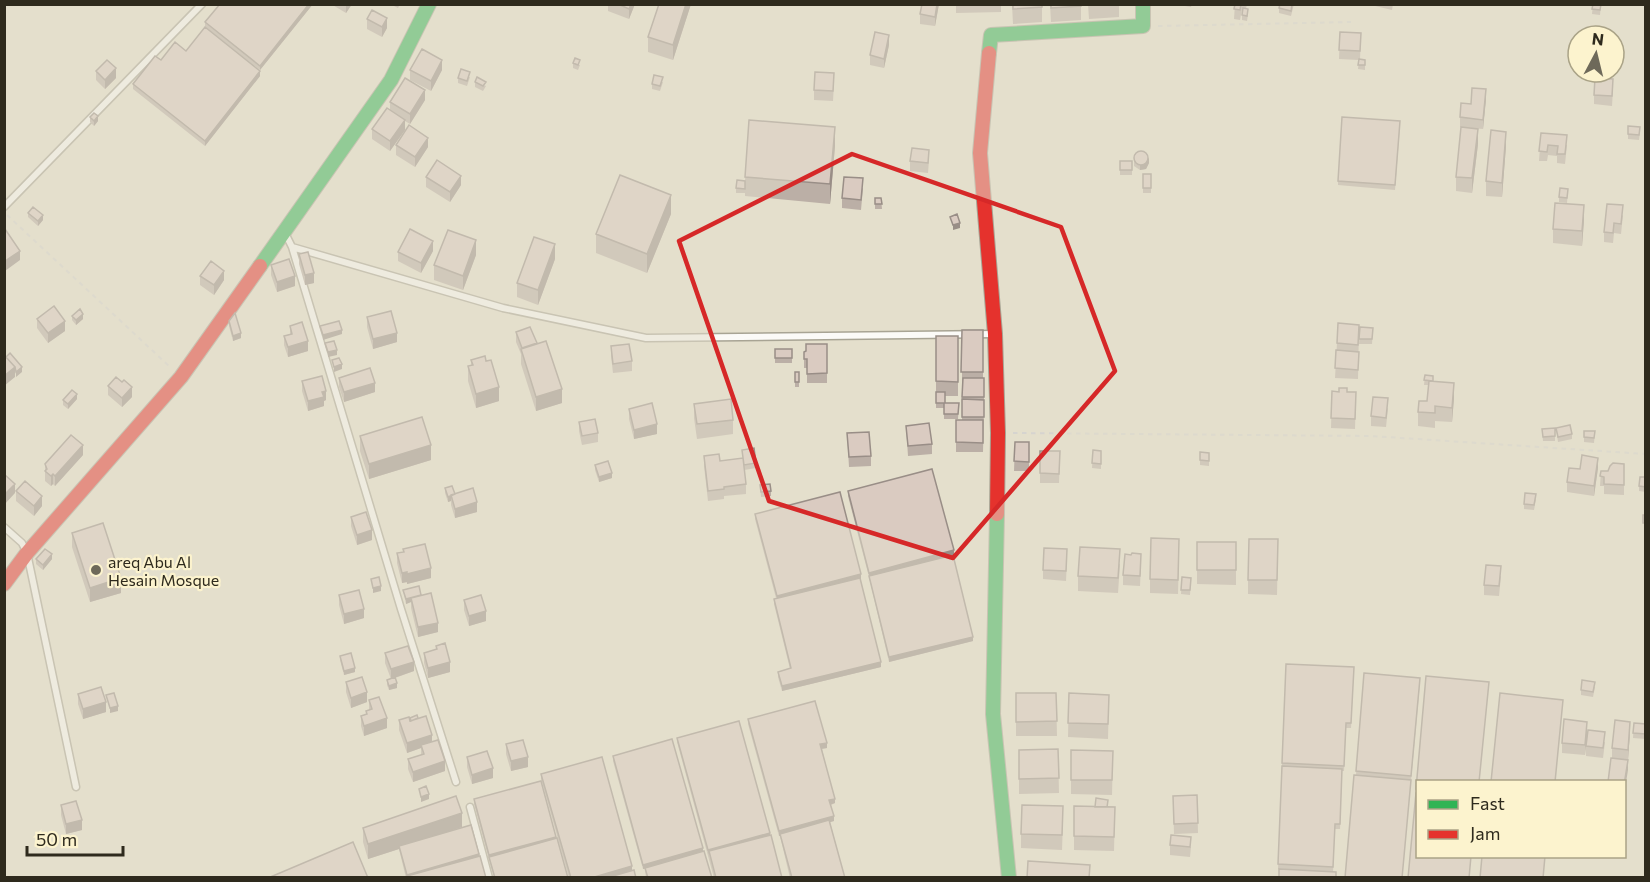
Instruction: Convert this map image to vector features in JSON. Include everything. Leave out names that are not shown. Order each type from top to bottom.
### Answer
[{"type":"street","points":[[4,584],[27,553],[181,377],[391,80],[429,4]]},
{"type":"street","points":[[1009,878],[993,714],[998,433],[995,334],[980,153],[991,35],[1143,26],[1143,4]]},
{"type":"lane","points":[[4,207],[202,4]]},
{"type":"lane","points":[[284,232],[292,247],[456,782]]},
{"type":"lane","points":[[292,247],[503,308],[646,338],[995,334]]},
{"type":"lane","points":[[4,527],[22,543],[27,553],[76,787]]},
{"type":"lane","points":[[470,807],[489,878]]},
{"type":"path","points":[[1143,26],[1351,22]]},
{"type":"path","points":[[4,213],[181,377]]},
{"type":"path","points":[[998,433],[1371,436],[1646,454]]},
{"type":"highlighted area","points":[[852,154],[1061,227],[1115,371],[953,558],[769,501],[679,241]]},
{"type":"building","points":[[220,4],[309,4],[260,66],[205,22]]},
{"type":"building","points":[[618,4],[631,4],[629,9]]},
{"type":"building","points":[[659,4],[686,4],[673,45],[648,37]]},
{"type":"building","points":[[922,4],[937,4],[935,17],[920,14]]},
{"type":"building","points":[[1013,4],[1042,4],[1042,7],[1013,9]]},
{"type":"building","points":[[1051,4],[1081,4],[1081,6],[1051,8]]},
{"type":"building","points":[[1235,4],[1241,4],[1240,10],[1234,9]]},
{"type":"building","points":[[1280,4],[1292,4],[1291,11],[1279,8]]},
{"type":"building","points":[[1593,4],[1601,4],[1600,10],[1592,9]]},
{"type":"building","points":[[1243,8],[1248,9],[1247,16],[1242,15]]},
{"type":"building","points":[[372,10],[387,18],[382,27],[367,19]]},
{"type":"building","points":[[205,27],[260,71],[205,141],[133,84],[155,56],[161,60],[175,42],[186,51]]},
{"type":"building","points":[[875,32],[889,35],[884,59],[870,55]]},
{"type":"building","points":[[1340,32],[1361,33],[1360,51],[1339,50]]},
{"type":"building","points":[[422,49],[442,60],[431,81],[410,70]]},
{"type":"building","points":[[575,58],[580,60],[578,65],[573,63]]},
{"type":"building","points":[[1359,59],[1365,60],[1365,65],[1358,65]]},
{"type":"building","points":[[107,60],[116,68],[105,80],[96,71]]},
{"type":"building","points":[[461,69],[470,72],[467,81],[458,78]]},
{"type":"building","points":[[815,72],[834,73],[833,91],[814,90]]},
{"type":"building","points":[[654,75],[663,77],[660,86],[652,84]]},
{"type":"building","points":[[477,77],[486,82],[483,86],[475,82]]},
{"type":"building","points":[[405,78],[425,90],[410,114],[390,102]]},
{"type":"building","points":[[1595,84],[1613,84],[1612,96],[1594,95]]},
{"type":"building","points":[[1472,88],[1486,89],[1483,120],[1460,117],[1461,103],[1471,104]]},
{"type":"building","points":[[387,108],[405,120],[390,141],[372,129]]},
{"type":"building","points":[[94,113],[98,116],[94,121],[90,117]]},
{"type":"building","points":[[1342,117],[1400,121],[1395,185],[1338,181]]},
{"type":"building","points":[[749,120],[835,127],[830,184],[745,177]]},
{"type":"building","points":[[409,125],[428,138],[415,157],[396,145]]},
{"type":"building","points":[[1628,126],[1640,127],[1639,135],[1628,134]]},
{"type":"building","points":[[1461,127],[1478,129],[1472,178],[1456,177]]},
{"type":"building","points":[[1491,130],[1506,132],[1502,183],[1486,181]]},
{"type":"building","points":[[1541,133],[1567,135],[1565,154],[1557,154],[1558,146],[1548,145],[1547,152],[1539,151]]},
{"type":"building","points":[[912,148],[929,150],[928,163],[910,161]]},
{"type":"building","points":[[1138,151],[1144,151],[1148,158],[1144,165],[1138,165],[1134,161],[1134,155]]},
{"type":"building","points":[[437,160],[461,176],[450,192],[426,177]]},
{"type":"building","points":[[1120,161],[1132,161],[1132,170],[1120,170]]},
{"type":"building","points":[[1143,174],[1151,174],[1151,188],[1143,188]]},
{"type":"building","points":[[620,175],[671,195],[647,254],[596,234]]},
{"type":"building","points":[[844,177],[863,178],[861,200],[842,198]]},
{"type":"building","points":[[737,180],[745,181],[745,189],[736,188]]},
{"type":"building","points":[[1560,188],[1568,189],[1567,198],[1559,197]]},
{"type":"building","points":[[875,198],[881,198],[882,204],[875,204]]},
{"type":"building","points":[[1555,203],[1584,205],[1582,231],[1553,229]]},
{"type":"building","points":[[1607,204],[1623,205],[1621,224],[1614,223],[1613,233],[1604,232]]},
{"type":"building","points":[[33,207],[43,215],[38,221],[28,213]]},
{"type":"building","points":[[957,214],[960,223],[953,225],[950,217]]},
{"type":"building","points":[[5,229],[20,251],[5,261],[4,260]]},
{"type":"building","points":[[410,229],[433,241],[421,263],[398,252]]},
{"type":"building","points":[[448,230],[476,240],[463,276],[434,265]]},
{"type":"building","points":[[534,237],[555,244],[538,290],[517,283]]},
{"type":"building","points":[[308,252],[314,273],[305,275],[299,254]]},
{"type":"building","points":[[289,259],[295,276],[277,282],[271,265]]},
{"type":"building","points":[[211,261],[224,271],[214,285],[200,276]]},
{"type":"building","points":[[54,306],[65,321],[48,333],[37,319]]},
{"type":"building","points":[[80,309],[83,314],[76,320],[72,316]]},
{"type":"building","points":[[391,311],[397,333],[373,339],[367,317]]},
{"type":"building","points":[[235,313],[241,333],[233,336],[229,321]]},
{"type":"building","points":[[339,321],[342,330],[323,335],[320,326]]},
{"type":"building","points":[[302,322],[308,341],[288,347],[284,336],[292,334],[290,326]]},
{"type":"building","points":[[1338,323],[1359,325],[1358,345],[1337,343]]},
{"type":"building","points":[[530,327],[537,343],[522,348],[516,332]]},
{"type":"building","points":[[1360,327],[1373,328],[1372,339],[1359,339]]},
{"type":"building","points":[[962,330],[983,330],[983,372],[961,372]]},
{"type":"building","points":[[936,336],[958,336],[958,382],[936,381]]},
{"type":"building","points":[[334,341],[337,350],[328,352],[325,343]]},
{"type":"building","points":[[546,341],[562,389],[536,397],[521,349]]},
{"type":"building","points":[[629,344],[632,361],[613,364],[611,346]]},
{"type":"building","points":[[806,344],[827,344],[827,373],[807,374],[807,359],[804,359]]},
{"type":"building","points":[[775,349],[792,349],[792,358],[775,358]]},
{"type":"building","points":[[1336,350],[1359,352],[1358,370],[1335,368]]},
{"type":"building","points":[[10,353],[22,367],[16,372],[15,367],[6,357]]},
{"type":"building","points":[[4,355],[15,367],[4,376]]},
{"type":"building","points":[[485,356],[486,361],[491,360],[499,387],[476,394],[468,366],[473,365],[471,360]]},
{"type":"building","points":[[339,358],[342,364],[334,367],[332,360]]},
{"type":"building","points":[[370,368],[375,383],[344,392],[339,378]]},
{"type":"building","points":[[795,372],[799,372],[799,382],[795,382]]},
{"type":"building","points":[[1425,375],[1433,376],[1433,381],[1424,380]]},
{"type":"building","points":[[322,376],[326,391],[322,392],[324,397],[308,401],[302,381]]},
{"type":"building","points":[[116,377],[132,387],[122,398],[108,386]]},
{"type":"building","points":[[963,378],[984,378],[984,397],[962,397]]},
{"type":"building","points":[[1429,381],[1454,383],[1452,408],[1435,406],[1435,413],[1418,412],[1419,401],[1427,401]]},
{"type":"building","points":[[1339,388],[1347,388],[1347,392],[1356,392],[1355,419],[1331,418],[1332,391],[1339,392]]},
{"type":"building","points":[[72,390],[77,394],[68,404],[63,400]]},
{"type":"building","points":[[936,392],[945,392],[945,403],[936,403]]},
{"type":"building","points":[[1373,397],[1388,398],[1386,418],[1371,416]]},
{"type":"building","points":[[731,399],[733,420],[697,424],[694,404]]},
{"type":"building","points":[[962,399],[984,400],[984,417],[962,417]]},
{"type":"building","points":[[652,403],[657,424],[634,430],[629,409]]},
{"type":"building","points":[[944,403],[959,403],[958,414],[944,414]]},
{"type":"building","points":[[422,417],[431,445],[369,464],[360,436]]},
{"type":"building","points":[[595,419],[598,433],[582,436],[579,422]]},
{"type":"building","points":[[956,420],[983,420],[983,443],[956,442]]},
{"type":"building","points":[[929,423],[932,444],[908,446],[906,426]]},
{"type":"building","points":[[1570,425],[1572,434],[1558,437],[1556,428]]},
{"type":"building","points":[[1555,428],[1555,436],[1543,437],[1542,429]]},
{"type":"building","points":[[1584,431],[1595,431],[1594,438],[1584,437]]},
{"type":"building","points":[[869,432],[871,456],[849,457],[847,433]]},
{"type":"building","points":[[71,435],[83,445],[55,476],[53,474],[51,476],[45,471],[47,469],[45,464]]},
{"type":"building","points":[[1015,442],[1029,442],[1029,462],[1014,461]]},
{"type":"building","points":[[754,448],[756,463],[744,465],[742,450]]},
{"type":"building","points":[[1093,450],[1101,451],[1101,464],[1092,463]]},
{"type":"building","points":[[1040,451],[1060,451],[1059,474],[1040,473]]},
{"type":"building","points":[[1200,452],[1209,453],[1209,461],[1200,460]]},
{"type":"building","points":[[719,454],[720,461],[743,458],[746,484],[708,491],[704,456]]},
{"type":"building","points":[[1582,455],[1598,458],[1594,486],[1567,482],[1569,468],[1580,469]]},
{"type":"building","points":[[608,461],[612,473],[599,477],[595,465]]},
{"type":"building","points":[[1613,463],[1624,464],[1624,485],[1604,484],[1604,477],[1600,476],[1601,471],[1608,471]]},
{"type":"building","points":[[932,469],[954,550],[869,573],[848,491]]},
{"type":"building","points":[[4,474],[15,484],[4,495]]},
{"type":"building","points":[[1640,477],[1646,477],[1646,487],[1639,486]]},
{"type":"building","points":[[25,481],[42,496],[34,506],[16,491]]},
{"type":"building","points":[[770,484],[771,491],[761,492],[760,485]]},
{"type":"building","points":[[452,486],[455,494],[448,497],[445,488]]},
{"type":"building","points":[[473,488],[477,502],[455,509],[451,495]]},
{"type":"building","points":[[840,492],[861,574],[777,596],[755,514]]},
{"type":"building","points":[[1525,493],[1536,494],[1534,505],[1524,504]]},
{"type":"building","points":[[366,512],[372,530],[357,535],[351,517]]},
{"type":"building","points":[[1643,515],[1646,515],[1646,523],[1643,523]]},
{"type":"building","name":"areq Abu Al Hesain Mosque","points":[[103,523],[121,578],[90,588],[72,533]]},
{"type":"building","points":[[1151,538],[1179,539],[1178,580],[1150,579]]},
{"type":"building","points":[[1249,539],[1278,539],[1277,580],[1248,580]]},
{"type":"building","points":[[1197,542],[1236,542],[1236,570],[1197,570]]},
{"type":"building","points":[[425,544],[431,568],[407,574],[407,572],[402,573],[397,553],[404,552],[403,549]]},
{"type":"building","points":[[1080,547],[1120,549],[1118,578],[1078,576]]},
{"type":"building","points":[[1044,548],[1067,549],[1066,571],[1043,570]]},
{"type":"building","points":[[45,549],[52,554],[43,565],[36,559]]},
{"type":"building","points":[[1132,553],[1141,554],[1140,576],[1123,575],[1125,554],[1131,555]]},
{"type":"building","points":[[953,555],[973,637],[889,657],[869,576]]},
{"type":"building","points":[[1486,565],[1501,566],[1499,586],[1484,585]]},
{"type":"building","points":[[379,577],[381,586],[373,588],[371,579]]},
{"type":"building","points":[[1182,577],[1191,578],[1190,590],[1181,590]]},
{"type":"building","points":[[860,578],[881,662],[782,686],[778,672],[791,668],[774,599]]},
{"type":"building","points":[[419,586],[421,595],[406,599],[403,590]]},
{"type":"building","points":[[359,590],[364,609],[344,614],[339,595]]},
{"type":"building","points":[[431,593],[438,623],[418,627],[411,598]]},
{"type":"building","points":[[481,595],[486,611],[469,616],[464,600]]},
{"type":"building","points":[[445,643],[450,662],[428,668],[424,653],[437,649],[436,646]]},
{"type":"building","points":[[408,646],[414,662],[391,669],[385,653]]},
{"type":"building","points":[[351,653],[355,668],[344,671],[340,656]]},
{"type":"building","points":[[1286,664],[1354,667],[1351,723],[1346,723],[1344,766],[1282,763]]},
{"type":"building","points":[[1364,673],[1420,678],[1411,776],[1356,771]]},
{"type":"building","points":[[1426,676],[1489,682],[1479,780],[1417,780]]},
{"type":"building","points":[[362,677],[367,692],[351,698],[346,682]]},
{"type":"building","points":[[395,677],[397,683],[389,686],[387,680]]},
{"type":"building","points":[[1582,680],[1595,682],[1593,692],[1581,690]]},
{"type":"building","points":[[101,687],[106,702],[83,709],[78,694]]},
{"type":"building","points":[[114,693],[118,706],[110,708],[106,695]]},
{"type":"building","points":[[1016,693],[1056,693],[1057,721],[1016,722]]},
{"type":"building","points":[[1069,693],[1109,695],[1108,724],[1068,723]]},
{"type":"building","points":[[1500,693],[1563,700],[1555,780],[1491,780]]},
{"type":"building","points":[[379,697],[387,718],[364,726],[361,716],[372,709],[369,700]]},
{"type":"building","points":[[815,701],[827,743],[820,744],[835,799],[829,800],[834,816],[779,831],[748,719]]},
{"type":"building","points":[[417,715],[418,718],[411,721],[410,718]]},
{"type":"building","points":[[426,716],[432,735],[407,743],[399,720],[409,717],[410,721]]},
{"type":"building","points":[[1564,719],[1587,722],[1585,745],[1562,743]]},
{"type":"building","points":[[1615,720],[1630,722],[1628,750],[1612,748]]},
{"type":"building","points":[[739,721],[770,833],[708,850],[677,738]]},
{"type":"building","points":[[1634,723],[1646,724],[1646,734],[1633,733]]},
{"type":"building","points":[[1588,730],[1605,732],[1603,748],[1586,746]]},
{"type":"building","points":[[672,739],[703,848],[643,865],[613,756]]},
{"type":"building","points":[[438,740],[445,761],[413,772],[408,759],[424,754],[421,745]]},
{"type":"building","points":[[523,740],[528,757],[511,761],[506,744]]},
{"type":"building","points":[[1058,749],[1059,778],[1019,779],[1019,750]]},
{"type":"building","points":[[1071,750],[1113,751],[1112,780],[1071,780]]},
{"type":"building","points":[[487,751],[493,768],[472,775],[467,757]]},
{"type":"building","points":[[602,757],[632,866],[591,878],[571,878],[541,774]]},
{"type":"building","points":[[1611,758],[1628,760],[1625,780],[1608,780]]},
{"type":"building","points":[[1282,766],[1342,769],[1340,824],[1335,824],[1333,867],[1278,864]]},
{"type":"building","points":[[1354,775],[1411,780],[1402,878],[1345,878]]},
{"type":"building","points":[[541,781],[556,837],[489,855],[474,799]]},
{"type":"building","points":[[426,786],[429,794],[421,797],[419,789]]},
{"type":"building","points":[[1416,793],[1416,858],[1471,858],[1469,878],[1408,878]]},
{"type":"building","points":[[1197,795],[1198,823],[1174,824],[1173,796]]},
{"type":"building","points":[[456,796],[462,813],[368,844],[363,828]]},
{"type":"building","points":[[1096,798],[1108,800],[1107,807],[1095,807]]},
{"type":"building","points":[[76,801],[82,820],[66,824],[61,805]]},
{"type":"building","points":[[1022,805],[1063,806],[1062,835],[1021,834]]},
{"type":"building","points":[[1074,806],[1115,807],[1114,837],[1074,836]]},
{"type":"building","points":[[829,820],[845,878],[792,878],[780,834]]},
{"type":"building","points":[[471,825],[479,854],[407,875],[399,846]]},
{"type":"building","points":[[771,835],[782,878],[716,878],[709,851]]},
{"type":"building","points":[[1171,835],[1191,837],[1190,847],[1170,845]]},
{"type":"building","points":[[557,838],[568,878],[495,878],[489,857]]},
{"type":"building","points":[[353,842],[368,878],[268,878]]},
{"type":"building","points":[[704,851],[712,878],[648,878],[645,868]]},
{"type":"building","points":[[480,856],[486,878],[407,878],[407,876]]},
{"type":"building","points":[[1482,858],[1545,858],[1543,878],[1480,878]]},
{"type":"building","points":[[1028,861],[1090,865],[1089,878],[1027,878]]},
{"type":"building","points":[[1279,869],[1336,872],[1336,878],[1279,878]]},
{"type":"building","points":[[634,870],[636,878],[606,878]]},
{"type":"traffic: fast","points":[[260,266],[391,80],[429,4]]},
{"type":"traffic: fast","points":[[989,53],[991,35],[1143,26],[1143,4]]},
{"type":"traffic: fast","points":[[997,514],[993,714],[1009,878]]},
{"type":"traffic: jam","points":[[989,53],[980,153],[995,334],[998,433],[997,514]]},
{"type":"traffic: jam","points":[[4,584],[27,553],[181,377],[260,266]]},
{"type":"place","name":"areq Abu Al Hesain Mosque","points":[[96,570]]}]
